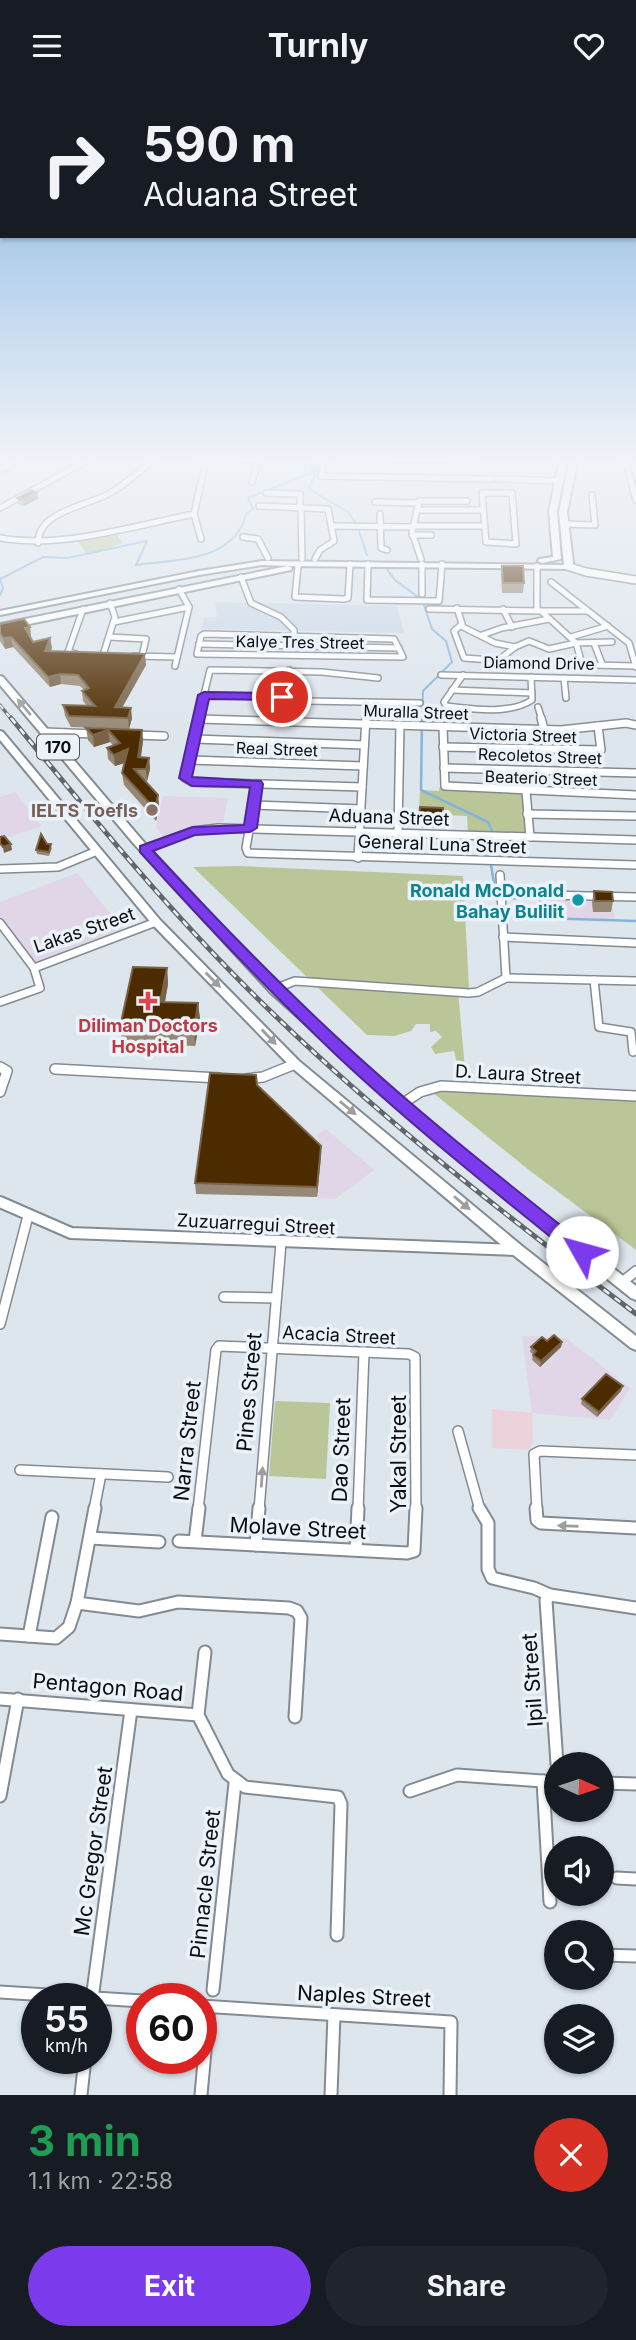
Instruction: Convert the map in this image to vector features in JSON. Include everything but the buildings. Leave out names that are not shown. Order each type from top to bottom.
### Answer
[{"type":"main road","points":[[0,627],[315,559],[422,562],[555,561],[556,552]]},
{"type":"main road","points":[[567,566],[568,552]]},
{"type":"main road","points":[[0,609],[211,565],[268,558],[326,565]]},
{"type":"main road","points":[[0,609],[262,563],[368,565],[422,562],[442,565],[567,566],[586,572],[636,580]]},
{"type":"main road","points":[[60,599],[211,565]]},
{"type":"main road","name":"170","points":[[0,679],[144,849],[274,989],[483,1174],[636,1294]]},
{"type":"main road","name":"170","points":[[0,734],[4,746],[156,922],[295,1065],[636,1344]]},
{"type":"street","points":[[265,552],[268,558]]},
{"type":"street","points":[[300,552],[295,597],[348,598],[350,565]]},
{"type":"street","points":[[315,559],[319,552]]},
{"type":"street","points":[[418,552],[422,562],[422,594]]},
{"type":"street","points":[[368,565],[367,600],[438,601],[442,565]]},
{"type":"street","points":[[537,566],[539,610],[573,640],[582,664]]},
{"type":"street","points":[[241,577],[251,603],[286,621],[294,629],[292,655]]},
{"type":"street","points":[[461,625],[454,631],[464,658],[636,667],[628,643],[587,611],[578,600],[551,582]]},
{"type":"street","points":[[175,666],[189,607],[179,589]]},
{"type":"street","points":[[103,655],[114,622],[115,614],[110,603]]},
{"type":"street","points":[[114,622],[189,607]]},
{"type":"street","points":[[457,608],[461,625]]},
{"type":"street","points":[[503,608],[512,627]]},
{"type":"street","points":[[82,654],[68,652],[83,609]]},
{"type":"street","points":[[429,609],[587,611]]},
{"type":"street","points":[[482,635],[549,619]]},
{"type":"street","points":[[461,625],[499,647],[514,647]]},
{"type":"street","points":[[552,649],[608,627]]},
{"type":"street","points":[[202,635],[295,636],[394,639],[399,648],[199,643],[202,635]]},
{"type":"street","points":[[109,637],[146,639],[142,656]]},
{"type":"street","points":[[320,646],[321,637]]},
{"type":"street","points":[[573,640],[612,642]]},
{"type":"street","points":[[500,659],[514,647],[529,641],[558,652],[558,664]]},
{"type":"street","name":"Kalye Tres Street","points":[[199,643],[197,654],[402,659],[399,648]]},
{"type":"street","points":[[594,643],[602,664]]},
{"type":"street","points":[[92,654],[112,655]]},
{"type":"street","points":[[121,655],[177,657]]},
{"type":"street","points":[[362,787],[187,781],[209,670],[289,670],[378,678]]},
{"type":"street","points":[[204,695],[282,697],[285,694],[289,670]]},
{"type":"street","name":"Diamond Drive","points":[[441,675],[636,680]]},
{"type":"street","points":[[463,675],[444,705],[499,708],[531,703],[531,677]]},
{"type":"street","points":[[564,678],[566,698]]},
{"type":"street","points":[[452,690],[532,693]]},
{"type":"street","points":[[305,701],[420,703]]},
{"type":"street","points":[[358,857],[367,702]]},
{"type":"street","points":[[538,707],[544,729]]},
{"type":"street","name":"Muralla Street","points":[[199,719],[544,729],[634,724]]},
{"type":"street","points":[[398,833],[400,725]]},
{"type":"street","name":"Victoria Street","points":[[443,747],[601,750],[598,726]]},
{"type":"street","points":[[443,727],[444,768]]},
{"type":"street","points":[[45,732],[109,734]]},
{"type":"street","points":[[123,734],[164,736]]},
{"type":"street","points":[[195,739],[364,745]]},
{"type":"street","name":"Real Street","points":[[190,760],[363,766]]},
{"type":"street","name":"Recoletos Street","points":[[444,768],[636,773]]},
{"type":"street","name":"Beaterio Street","points":[[444,768],[445,786],[636,795]]},
{"type":"street","points":[[250,828],[257,784]]},
{"type":"street","points":[[526,791],[530,837]]},
{"type":"street","points":[[254,806],[360,809]]},
{"type":"street","points":[[527,814],[636,816]]},
{"type":"street","name":"Aduana Street","points":[[144,849],[193,831],[250,828],[636,840]]},
{"type":"street","name":"General Luna Street","points":[[250,828],[248,853],[636,865]]},
{"type":"street","points":[[0,869],[58,867],[97,851]]},
{"type":"street","points":[[500,875],[506,978]]},
{"type":"street","points":[[500,894],[636,897]]},
{"type":"street","name":"Lakas Street","points":[[0,923],[34,968],[156,922]]},
{"type":"street","points":[[503,937],[636,943]]},
{"type":"street","points":[[0,1002],[40,988],[34,968]]},
{"type":"street","points":[[274,989],[295,981],[469,993],[478,992],[506,978],[636,981]]},
{"type":"street","points":[[594,980],[599,1027],[631,1032],[633,1052]]},
{"type":"street","points":[[55,1069],[256,1079],[295,1065]]},
{"type":"street","points":[[0,1067],[7,1071],[0,1091]]},
{"type":"street","name":"D. Laura Street","points":[[402,1104],[420,1092],[441,1086],[636,1096]]},
{"type":"street","name":"Zuzuarregui Street","points":[[0,1202],[71,1233],[281,1243],[517,1249]]},
{"type":"street","points":[[0,1324],[28,1216]]},
{"type":"street","name":"Pines Street","points":[[256,1545],[281,1243]]},
{"type":"street","points":[[621,1283],[636,1271]]},
{"type":"street","points":[[223,1297],[276,1299]]},
{"type":"street","name":"Acacia Street","points":[[219,1346],[409,1354],[415,1357]]},
{"type":"street","name":"Narra Street","points":[[195,1541],[216,1350],[219,1346]]},
{"type":"street","name":"Dao Street","points":[[356,1550],[364,1352]]},
{"type":"street","name":"Yakal Street","points":[[414,1551],[415,1357]]},
{"type":"street","points":[[458,1431],[473,1478],[476,1504],[488,1523],[489,1573],[492,1578],[534,1588],[550,1595],[636,1608]]},
{"type":"street","points":[[636,1455],[540,1451],[534,1454],[537,1520],[541,1523],[636,1528]]},
{"type":"street","points":[[20,1470],[168,1477]]},
{"type":"street","points":[[0,1634],[56,1637],[69,1627],[77,1603],[101,1473]]},
{"type":"street","points":[[29,1636],[52,1517]]},
{"type":"street","points":[[90,1538],[159,1542]]},
{"type":"street","name":"Molave Street","points":[[179,1541],[414,1551]]},
{"type":"street","name":"Ipil Street","points":[[550,1595],[547,1600],[556,1752]]},
{"type":"street","points":[[77,1603],[139,1611],[178,1602],[289,1608],[297,1611],[301,1618],[295,1717]]},
{"type":"street","points":[[198,1715],[205,1652]]},
{"type":"street","name":"Pentagon Road","points":[[0,1699],[198,1715],[205,1723],[227,1774],[235,1783]]},
{"type":"street","points":[[0,1797],[18,1699]]},
{"type":"street","name":"Mc Gregor Street","points":[[94,1983],[131,1710]]},
{"type":"street","points":[[410,1791],[457,1775],[543,1781],[546,1836]]},
{"type":"street","points":[[235,1783],[245,1787],[338,1797],[341,1804],[337,1935]]},
{"type":"street","name":"Pinnacle Street","points":[[214,1983],[235,1783]]},
{"type":"street","points":[[614,1783],[636,1784]]},
{"type":"street","points":[[617,1878],[636,1879]]},
{"type":"street","points":[[614,1955],[636,1956]]},
{"type":"street","points":[[0,1992],[21,1993]]},
{"type":"street","name":"Naples Street","points":[[217,2008],[451,2022],[450,2095]]},
{"type":"street","points":[[331,2095],[334,2015]]},
{"type":"street","points":[[81,2095],[83,2074]]},
{"type":"street","points":[[201,2095],[202,2074]]},
{"type":"shaded area","points":[[215,602],[397,606],[404,633],[201,629],[204,618],[217,617]]},
{"type":"shaded area","points":[[15,792],[41,826],[0,840],[0,797]]},
{"type":"shaded area","points":[[163,796],[228,798],[223,823],[193,827],[164,838],[156,827]]},
{"type":"shaded area","points":[[77,873],[122,928],[33,963],[0,918],[0,902]]},
{"type":"shaded area","points":[[542,896],[611,898],[615,920],[544,918]]},
{"type":"shaded area","points":[[326,1129],[374,1170],[335,1199],[318,1198],[322,1150],[317,1134]]},
{"type":"shaded area","points":[[522,1336],[566,1338],[630,1388],[610,1420],[532,1413]]},
{"type":"shaded area","points":[[492,1409],[532,1413],[533,1440],[529,1450],[492,1448]]},
{"type":"green space","points":[[440,786],[448,790],[523,793],[527,835],[468,834],[467,816],[427,814],[427,810],[419,810],[420,790],[439,791]]},
{"type":"green space","points":[[239,866],[463,876],[469,988],[458,991],[465,1069],[459,1071],[454,1051],[435,1054],[431,1047],[442,1037],[436,1031],[430,1032],[430,1024],[416,1024],[411,1031],[394,1036],[367,1035],[193,867]]},
{"type":"green space","points":[[440,1088],[636,1097],[636,1250],[529,1170],[432,1092]]},
{"type":"green space","points":[[275,1401],[330,1403],[326,1479],[269,1476]]},
{"type":"waterway","points":[[0,595],[3,588],[0,579],[43,557],[67,558],[97,552]]},
{"type":"waterway","points":[[142,552],[136,565],[185,559],[212,552]]},
{"type":"waterway","points":[[386,568],[395,580],[422,600]]},
{"type":"waterway","points":[[422,720],[423,691],[452,662],[446,641],[432,629],[423,602]]},
{"type":"waterway","points":[[422,718],[421,790],[488,822],[493,833]]},
{"type":"waterway","points":[[491,839],[492,858]]},
{"type":"waterway","points":[[491,865],[496,895]]},
{"type":"waterway","points":[[540,898],[541,918],[636,921]]},
{"type":"railway","points":[[0,705],[12,720]]},
{"type":"railway","points":[[11,718],[153,888],[290,1030],[434,1156],[636,1314]]},
{"type":"place","name":"IELTS Toefls","points":[[152,810]]},
{"type":"place","name":"Ronald McDonald Bahay Bulilit","points":[[578,900]]},
{"type":"place","name":"Diliman Doctors Hospital","points":[[148,1001]]},
{"type":"route","points":[[282,697],[204,695],[185,778],[192,782],[257,784],[250,828],[193,831],[144,849],[274,989],[338,1048],[443,1141],[582,1252]]}]
